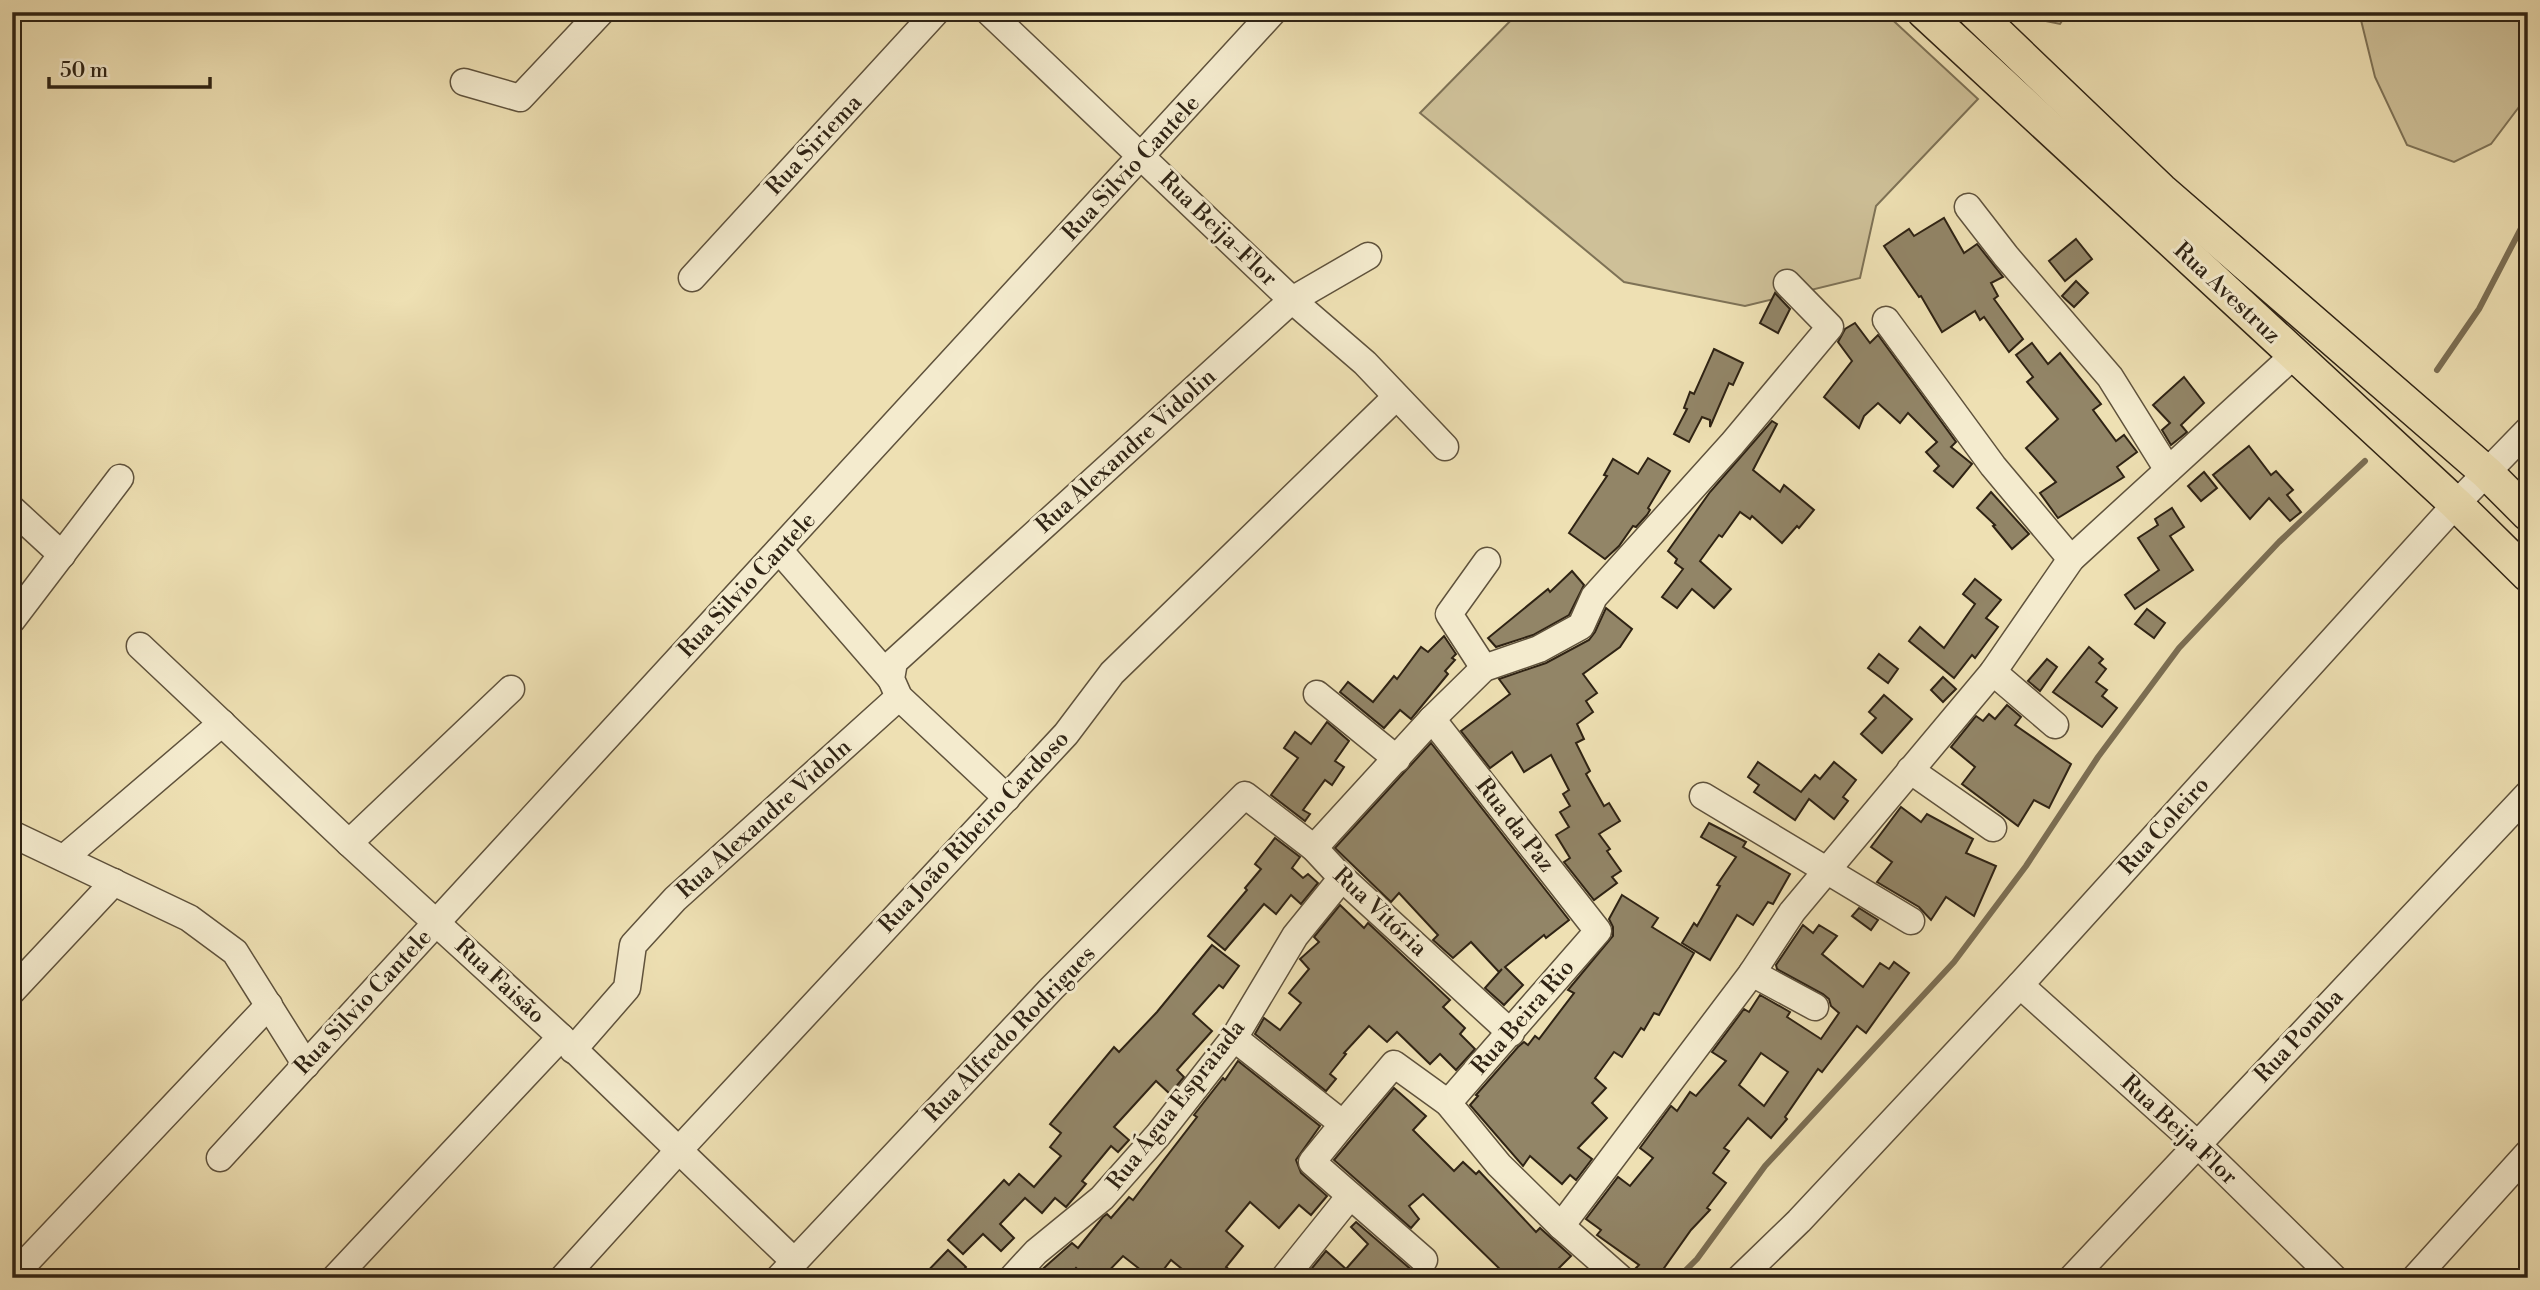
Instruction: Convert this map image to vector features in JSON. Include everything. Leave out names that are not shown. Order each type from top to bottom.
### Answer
[{"type":"main road","name":"Rua Avestruz","points":[[1924,12],[2456,504],[2528,575]]},
{"type":"main road","name":"Rua Avestruz","points":[[1975,12],[2161,190],[2487,473],[2528,514]]},
{"type":"street","points":[[464,82],[520,98],[601,12]]},
{"type":"street","name":"Rua Siriema","points":[[692,278],[936,12]]},
{"type":"street","name":"Rua Beija-Flor","points":[[989,12],[1292,300],[1365,363],[1445,447]]},
{"type":"street","name":"Rua Silvio Cantele","points":[[220,1158],[1273,12]]},
{"type":"street","points":[[1968,207],[2006,256],[2110,377],[2168,470]]},
{"type":"street","name":"Rua Alexandre Vidolin","points":[[895,679],[1292,300],[1368,256]]},
{"type":"street","points":[[1314,848],[1484,668],[1539,649],[1581,626],[1594,597],[1732,429],[1830,327],[1787,283]]},
{"type":"street","points":[[1886,320],[1993,466],[2071,559]]},
{"type":"street","points":[[1561,1226],[1752,973],[1792,912],[1993,671],[2071,559],[2294,355]]},
{"type":"street","name":"Rua João Ribeiro Cardoso","points":[[563,1278],[1066,734],[1112,673],[1396,397]]},
{"type":"street","name":"Rua Coleiro","points":[[1740,1278],[1799,1221],[2020,985],[2456,504],[2528,430]]},
{"type":"street","points":[[12,621],[120,478]]},
{"type":"street","points":[[12,509],[62,555]]},
{"type":"street","points":[[779,550],[1007,798]]},
{"type":"street","points":[[1484,668],[1449,614],[1487,561]]},
{"type":"street","name":"Rua Faisão","points":[[140,646],[568,1044],[678,1151],[787,1269]]},
{"type":"street","points":[[1993,671],[2055,725]]},
{"type":"street","name":"Rua Alexandre Vidoln","points":[[568,1044],[627,988],[633,945],[675,899],[895,679]]},
{"type":"street","points":[[349,843],[511,689]]},
{"type":"street","points":[[1317,694],[1397,759]]},
{"type":"street","name":"Rua da Paz","points":[[1433,719],[1598,931]]},
{"type":"street","points":[[64,858],[222,723]]},
{"type":"street","points":[[1910,770],[1993,828]]},
{"type":"street","name":"Rua Pomba","points":[[2072,1278],[2528,794]]},
{"type":"street","name":"Rua Vitória","points":[[1245,795],[1314,848],[1342,878],[1511,1033]]},
{"type":"street","name":"Rua Alfredo Rodrigues","points":[[787,1269],[1052,988],[1245,795]]},
{"type":"street","points":[[1703,796],[1911,921]]},
{"type":"street","points":[[15,841],[64,858],[189,918],[235,952],[306,1065]]},
{"type":"street","name":"Rua Água Espraiada","points":[[1012,1278],[1036,1252],[1102,1198],[1158,1135],[1234,1038],[1295,936],[1342,878]]},
{"type":"street","points":[[12,991],[114,881]]},
{"type":"street","name":"Rua Beira Rio","points":[[1448,1103],[1598,931]]},
{"type":"street","points":[[1752,973],[1815,1007]]},
{"type":"street","name":"Rua Beija Flor","points":[[2020,985],[2197,1144],[2334,1278]]},
{"type":"street","points":[[12,1277],[269,1005]]},
{"type":"street","points":[[1234,1038],[1343,1124]]},
{"type":"street","points":[[335,1278],[568,1044]]},
{"type":"street","points":[[1424,1260],[1312,1162],[1394,1064],[1448,1103],[1499,1165],[1561,1226],[1620,1278]]},
{"type":"street","points":[[2415,1278],[2528,1153]]},
{"type":"street","points":[[1284,1278],[1350,1196]]},
{"type":"shaded area","points":[[1519,12],[1884,12],[1978,99],[1876,206],[1860,278],[1745,306],[1624,282],[1420,113]]},
{"type":"shaded area","points":[[2024,12],[2068,12],[2060,24],[2031,18]]},
{"type":"shaded area","points":[[2359,12],[2528,12],[2528,95],[2491,144],[2454,162],[2407,145],[2375,77]]},
{"type":"building","points":[[1944,218],[1964,253],[1977,244],[2003,277],[1991,283],[1998,296],[1994,299],[2023,339],[2009,352],[1984,317],[1980,320],[1975,311],[1942,332],[1921,296],[1919,297],[1884,246],[1909,229],[1914,236]]},
{"type":"building","points":[[2076,239],[2092,259],[2065,281],[2049,261]]},
{"type":"building","points":[[2076,281],[2088,293],[2074,307],[2062,296]]},
{"type":"building","points":[[1775,293],[1790,309],[1778,333],[1760,323]]},
{"type":"building","points":[[1855,323],[1870,343],[1878,335],[1956,442],[1951,447],[1972,464],[1953,487],[1934,471],[1939,466],[1926,452],[1937,442],[1908,413],[1900,423],[1878,403],[1864,416],[1859,428],[1824,397],[1852,361],[1838,342],[1845,329]]},
{"type":"building","points":[[2032,343],[2048,364],[2060,353],[2101,404],[2093,410],[2116,441],[2124,435],[2137,452],[2117,467],[2124,477],[2058,518],[2040,493],[2056,482],[2026,448],[2058,419],[2027,382],[2033,377],[2016,355]]},
{"type":"building","points":[[1714,349],[1743,363],[1733,385],[1729,383],[1710,427],[1710,420],[1702,417],[1689,442],[1674,434],[1687,409],[1684,408],[1690,392],[1694,394]]},
{"type":"building","points":[[2184,377],[2204,403],[2181,425],[2187,432],[2171,445],[2162,430],[2170,423],[2153,405]]},
{"type":"building","points":[[1772,421],[1777,424],[1753,470],[1780,492],[1784,485],[1814,510],[1782,543],[1752,516],[1750,519],[1740,512],[1700,561],[1731,589],[1714,608],[1692,589],[1677,608],[1662,597],[1683,569],[1675,563],[1677,559],[1668,551],[1710,492]]},
{"type":"building","points":[[2249,446],[2271,475],[2276,471],[2293,490],[2287,495],[2301,512],[2290,521],[2269,498],[2250,519],[2213,475]]},
{"type":"building","points":[[1648,458],[1670,471],[1648,508],[1650,510],[1647,515],[1636,527],[1633,526],[1619,546],[1605,559],[1569,533],[1607,476],[1604,475],[1613,459],[1638,474]]},
{"type":"building","points":[[2204,472],[2217,488],[2201,501],[2188,486]]},
{"type":"building","points":[[1991,492],[2029,534],[2012,549],[1993,526],[1995,525],[1977,508]]},
{"type":"building","points":[[2172,508],[2184,527],[2170,536],[2193,570],[2135,609],[2125,595],[2159,570],[2138,538],[2158,525],[2155,519]]},
{"type":"building","points":[[1572,571],[1584,585],[1569,615],[1533,635],[1496,647],[1488,638],[1548,589],[1550,592]]},
{"type":"building","points":[[1975,579],[2001,600],[1986,618],[1998,627],[1975,658],[1972,655],[1954,678],[1909,641],[1920,627],[1944,648],[1975,604],[1963,594]]},
{"type":"building","points":[[1606,608],[1632,629],[1620,647],[1583,674],[1597,693],[1586,701],[1593,712],[1577,724],[1584,739],[1576,743],[1590,771],[1586,774],[1604,806],[1609,803],[1620,821],[1599,834],[1621,871],[1612,877],[1617,883],[1594,900],[1564,862],[1570,858],[1556,835],[1569,827],[1560,812],[1570,806],[1563,794],[1569,790],[1551,755],[1524,772],[1512,752],[1490,768],[1461,731],[1510,694],[1499,679],[1546,663],[1589,640]]},
{"type":"building","points":[[2147,609],[2165,623],[2154,638],[2135,624]]},
{"type":"building","points":[[1444,636],[1456,654],[1452,658],[1455,660],[1445,671],[1448,674],[1411,719],[1400,710],[1384,728],[1340,692],[1348,682],[1373,702],[1394,676],[1397,679],[1421,647],[1428,652]]},
{"type":"building","points":[[2089,647],[2103,659],[2099,663],[2106,669],[2096,682],[2107,690],[2102,696],[2117,708],[2102,727],[2053,692]]},
{"type":"building","points":[[1879,654],[1898,669],[1888,683],[1868,668]]},
{"type":"building","points":[[2047,659],[2057,667],[2040,691],[2028,681]]},
{"type":"building","points":[[1943,677],[1956,689],[1943,702],[1931,690]]},
{"type":"building","points":[[1884,695],[1912,719],[1882,753],[1861,734],[1876,718],[1869,712]]},
{"type":"building","points":[[2007,705],[2021,717],[2015,725],[2071,764],[2049,808],[2034,800],[2018,826],[1962,784],[1975,767],[1951,747],[1976,716],[1983,721],[1989,714],[1995,719]]},
{"type":"building","points":[[1327,722],[1349,741],[1335,761],[1344,767],[1332,785],[1325,780],[1303,810],[1310,814],[1305,821],[1271,795],[1298,758],[1284,748],[1295,732],[1311,744]]},
{"type":"building","points":[[1431,743],[1569,920],[1546,938],[1544,935],[1505,967],[1523,985],[1504,1005],[1485,988],[1502,969],[1499,972],[1471,942],[1453,958],[1433,940],[1438,935],[1399,893],[1391,902],[1335,848]]},
{"type":"building","points":[[1758,762],[1801,792],[1815,775],[1820,779],[1834,762],[1856,780],[1843,797],[1848,801],[1834,819],[1809,799],[1795,820],[1754,792],[1759,785],[1748,777]]},
{"type":"building","points":[[1901,807],[1921,822],[1927,814],[1973,839],[1966,853],[1996,866],[1974,916],[1946,897],[1931,920],[1919,907],[1877,882],[1892,862],[1871,847]]},
{"type":"building","points":[[1709,823],[1746,842],[1743,847],[1790,874],[1773,904],[1768,902],[1753,925],[1737,915],[1710,960],[1682,943],[1694,923],[1697,926],[1720,886],[1717,885],[1736,857],[1701,837]]},
{"type":"building","points":[[1275,838],[1300,857],[1292,868],[1303,878],[1308,874],[1318,883],[1301,904],[1291,895],[1276,914],[1264,904],[1225,950],[1208,936],[1247,890],[1245,888],[1261,869],[1255,864]]},
{"type":"building","points":[[1622,895],[1658,918],[1652,927],[1694,953],[1659,1015],[1654,1013],[1622,1057],[1614,1052],[1595,1078],[1606,1088],[1592,1103],[1607,1118],[1578,1148],[1592,1159],[1576,1180],[1570,1175],[1562,1184],[1530,1156],[1523,1166],[1470,1105],[1518,1047],[1524,1042],[1528,1045],[1535,1036],[1539,1039],[1574,993],[1568,990],[1613,936],[1609,919]]},
{"type":"building","points":[[1340,905],[1364,928],[1368,923],[1450,1000],[1443,1007],[1465,1028],[1460,1034],[1475,1049],[1456,1070],[1440,1054],[1430,1064],[1397,1032],[1387,1042],[1369,1026],[1344,1053],[1346,1054],[1330,1074],[1336,1079],[1326,1091],[1255,1034],[1264,1018],[1280,1030],[1301,1003],[1289,993],[1309,969],[1300,959],[1319,942],[1314,937]]},
{"type":"building","points":[[1859,908],[1878,920],[1871,930],[1852,916]]},
{"type":"building","points":[[1803,925],[1813,933],[1819,925],[1837,936],[1822,954],[1863,987],[1880,963],[1889,969],[1894,962],[1909,973],[1866,1033],[1857,1026],[1822,1072],[1818,1069],[1785,1117],[1787,1119],[1771,1138],[1748,1118],[1724,1148],[1729,1151],[1713,1173],[1726,1183],[1707,1208],[1710,1210],[1691,1230],[1657,1278],[1647,1278],[1635,1269],[1639,1265],[1597,1235],[1601,1230],[1586,1219],[1618,1177],[1630,1186],[1653,1158],[1640,1148],[1671,1106],[1677,1111],[1690,1092],[1696,1096],[1726,1061],[1712,1052],[1744,1009],[1749,1012],[1760,995],[1790,1012],[1787,1017],[1821,1039],[1839,1013],[1823,994],[1777,969],[1776,965]],"holes":[[[1761,1053],[1788,1072],[1764,1106],[1739,1085]]]},
{"type":"building","points":[[1212,945],[1239,966],[1223,988],[1219,985],[1193,1014],[1212,1031],[1177,1070],[1184,1077],[1170,1094],[1156,1081],[1114,1127],[1129,1140],[1118,1152],[1111,1146],[1082,1181],[1086,1184],[1066,1207],[1055,1198],[1042,1213],[1025,1198],[1000,1224],[1014,1238],[1001,1251],[983,1234],[963,1254],[948,1240],[1004,1180],[1009,1185],[1019,1174],[1034,1187],[1061,1156],[1050,1147],[1061,1133],[1050,1124],[1114,1047],[1119,1052],[1157,1012]]},
{"type":"building","points":[[1238,1061],[1320,1126],[1296,1160],[1301,1173],[1327,1196],[1311,1215],[1299,1205],[1279,1228],[1250,1202],[1226,1231],[1243,1246],[1226,1267],[1240,1278],[1193,1278],[1171,1260],[1157,1278],[1151,1278],[1123,1256],[1102,1278],[1087,1278],[1076,1268],[1067,1278],[1041,1278],[1037,1274],[1072,1243],[1078,1248],[1103,1217],[1107,1214],[1111,1218],[1129,1197],[1133,1200],[1197,1117],[1194,1115]]},
{"type":"building","points":[[1394,1088],[1426,1116],[1413,1130],[1454,1171],[1463,1162],[1476,1174],[1479,1171],[1536,1232],[1540,1228],[1571,1256],[1549,1278],[1509,1278],[1423,1194],[1409,1206],[1419,1219],[1411,1228],[1334,1160]]},
{"type":"building","points":[[1356,1222],[1414,1272],[1431,1278],[1304,1278],[1326,1251],[1346,1269],[1368,1244],[1351,1227]]},
{"type":"building","points":[[948,1250],[966,1267],[956,1278],[921,1278]]},
{"type":"waterway","points":[[2437,370],[2479,309],[2528,215]]},
{"type":"waterway","points":[[1678,1278],[1697,1259],[1765,1166],[1954,962],[2026,866],[2098,757],[2179,648],[2279,542],[2365,461]]}]
